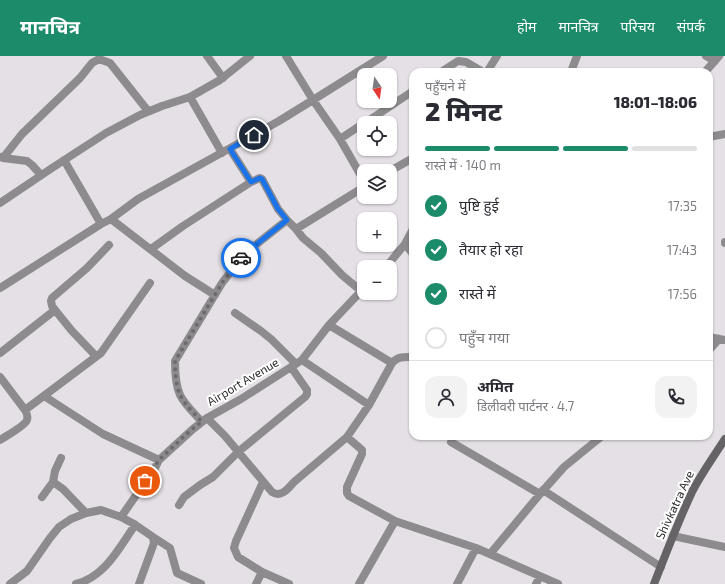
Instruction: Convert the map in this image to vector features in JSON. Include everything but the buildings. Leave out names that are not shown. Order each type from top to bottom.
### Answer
[{"type":"street","points":[[208,56],[223,78]]},
{"type":"street","points":[[0,202],[64,160],[135,117],[190,97],[223,78],[250,56]]},
{"type":"street","points":[[286,56],[313,100],[340,139],[357,169]]},
{"type":"street","points":[[0,288],[111,219],[138,199],[230,149],[313,100],[383,56]]},
{"type":"street","points":[[490,68],[497,56]]},
{"type":"street","points":[[572,68],[577,56]]},
{"type":"street","points":[[706,56],[717,58]]},
{"type":"street","points":[[708,68],[717,58]]},
{"type":"street","points":[[1,157],[22,134],[80,78],[92,62],[99,59],[110,64],[148,111]]},
{"type":"street","points":[[447,68],[458,61],[466,62],[476,68]]},
{"type":"street","points":[[375,116],[409,94]]},
{"type":"street","points":[[190,97],[222,153]]},
{"type":"street","points":[[340,139],[357,128]]},
{"type":"street","points":[[713,136],[725,134]]},
{"type":"street","points":[[230,149],[251,182]]},
{"type":"street","points":[[1,157],[26,161],[32,164],[41,175]]},
{"type":"street","points":[[64,160],[102,224]]},
{"type":"street","points":[[397,167],[409,160]]},
{"type":"street","points":[[151,249],[183,226],[251,182],[260,178],[262,179],[278,209],[303,238],[342,275],[357,286]]},
{"type":"street","points":[[296,229],[357,191]]},
{"type":"street","points":[[111,219],[185,276],[215,295]]},
{"type":"street","points":[[287,220],[248,251],[230,272],[175,361],[175,370],[180,395],[184,402],[225,436],[263,482],[276,495],[287,490],[294,482],[347,437],[369,405],[392,363],[396,359],[409,357]]},
{"type":"street","points":[[392,260],[405,244],[409,236]]},
{"type":"street","points":[[405,244],[409,249]]},
{"type":"street","points":[[97,356],[72,331],[52,306],[51,301],[52,298],[87,268],[109,245]]},
{"type":"street","points":[[25,410],[101,353],[150,283]]},
{"type":"street","name":"Airport Avenue","points":[[121,517],[159,460],[192,429],[296,364],[357,296]]},
{"type":"street","points":[[0,352],[55,310]]},
{"type":"street","points":[[235,313],[271,339],[296,364],[369,405]]},
{"type":"street","points":[[330,325],[392,363]]},
{"type":"street","points":[[713,347],[722,339]]},
{"type":"street","points":[[179,505],[184,497],[213,477],[238,452],[305,397],[307,390],[296,364]]},
{"type":"street","points":[[0,377],[25,410],[28,418],[26,422],[0,440]]},
{"type":"street","points":[[44,396],[103,434],[159,460]]},
{"type":"street","points":[[347,437],[362,450],[362,454],[347,487],[347,493],[349,496],[395,521],[476,548],[558,584]]},
{"type":"street","points":[[490,554],[564,467],[597,440]]},
{"type":"street","name":"Shivkatra Ave","points":[[654,584],[693,491],[725,440]]},
{"type":"street","points":[[451,442],[542,492],[661,567]]},
{"type":"street","points":[[42,497],[53,482],[55,471],[61,458]]},
{"type":"street","points":[[53,482],[63,488],[86,513]]},
{"type":"street","points":[[263,482],[234,548],[238,556],[262,572],[289,584]]},
{"type":"street","points":[[10,584],[27,571],[59,527],[71,519],[86,513],[101,510],[121,517],[134,524],[170,548],[176,573],[201,584]]},
{"type":"street","points":[[359,584],[395,521]]},
{"type":"street","points":[[76,584],[95,575],[104,568],[134,524]]},
{"type":"street","points":[[673,536],[725,547]]},
{"type":"street","points":[[139,584],[154,543],[153,537]]},
{"type":"street","points":[[457,584],[476,548]]},
{"type":"street","points":[[256,584],[262,572]]},
{"type":"street","points":[[536,584],[540,576]]},
{"type":"way so far","points":[[145,481],[159,460],[192,429],[202,422],[184,402],[180,395],[175,370],[175,361],[222,283],[241,258]]},
{"type":"route","points":[[241,258],[287,220],[278,209],[262,179],[260,178],[251,182],[230,149],[254,135]]}]
